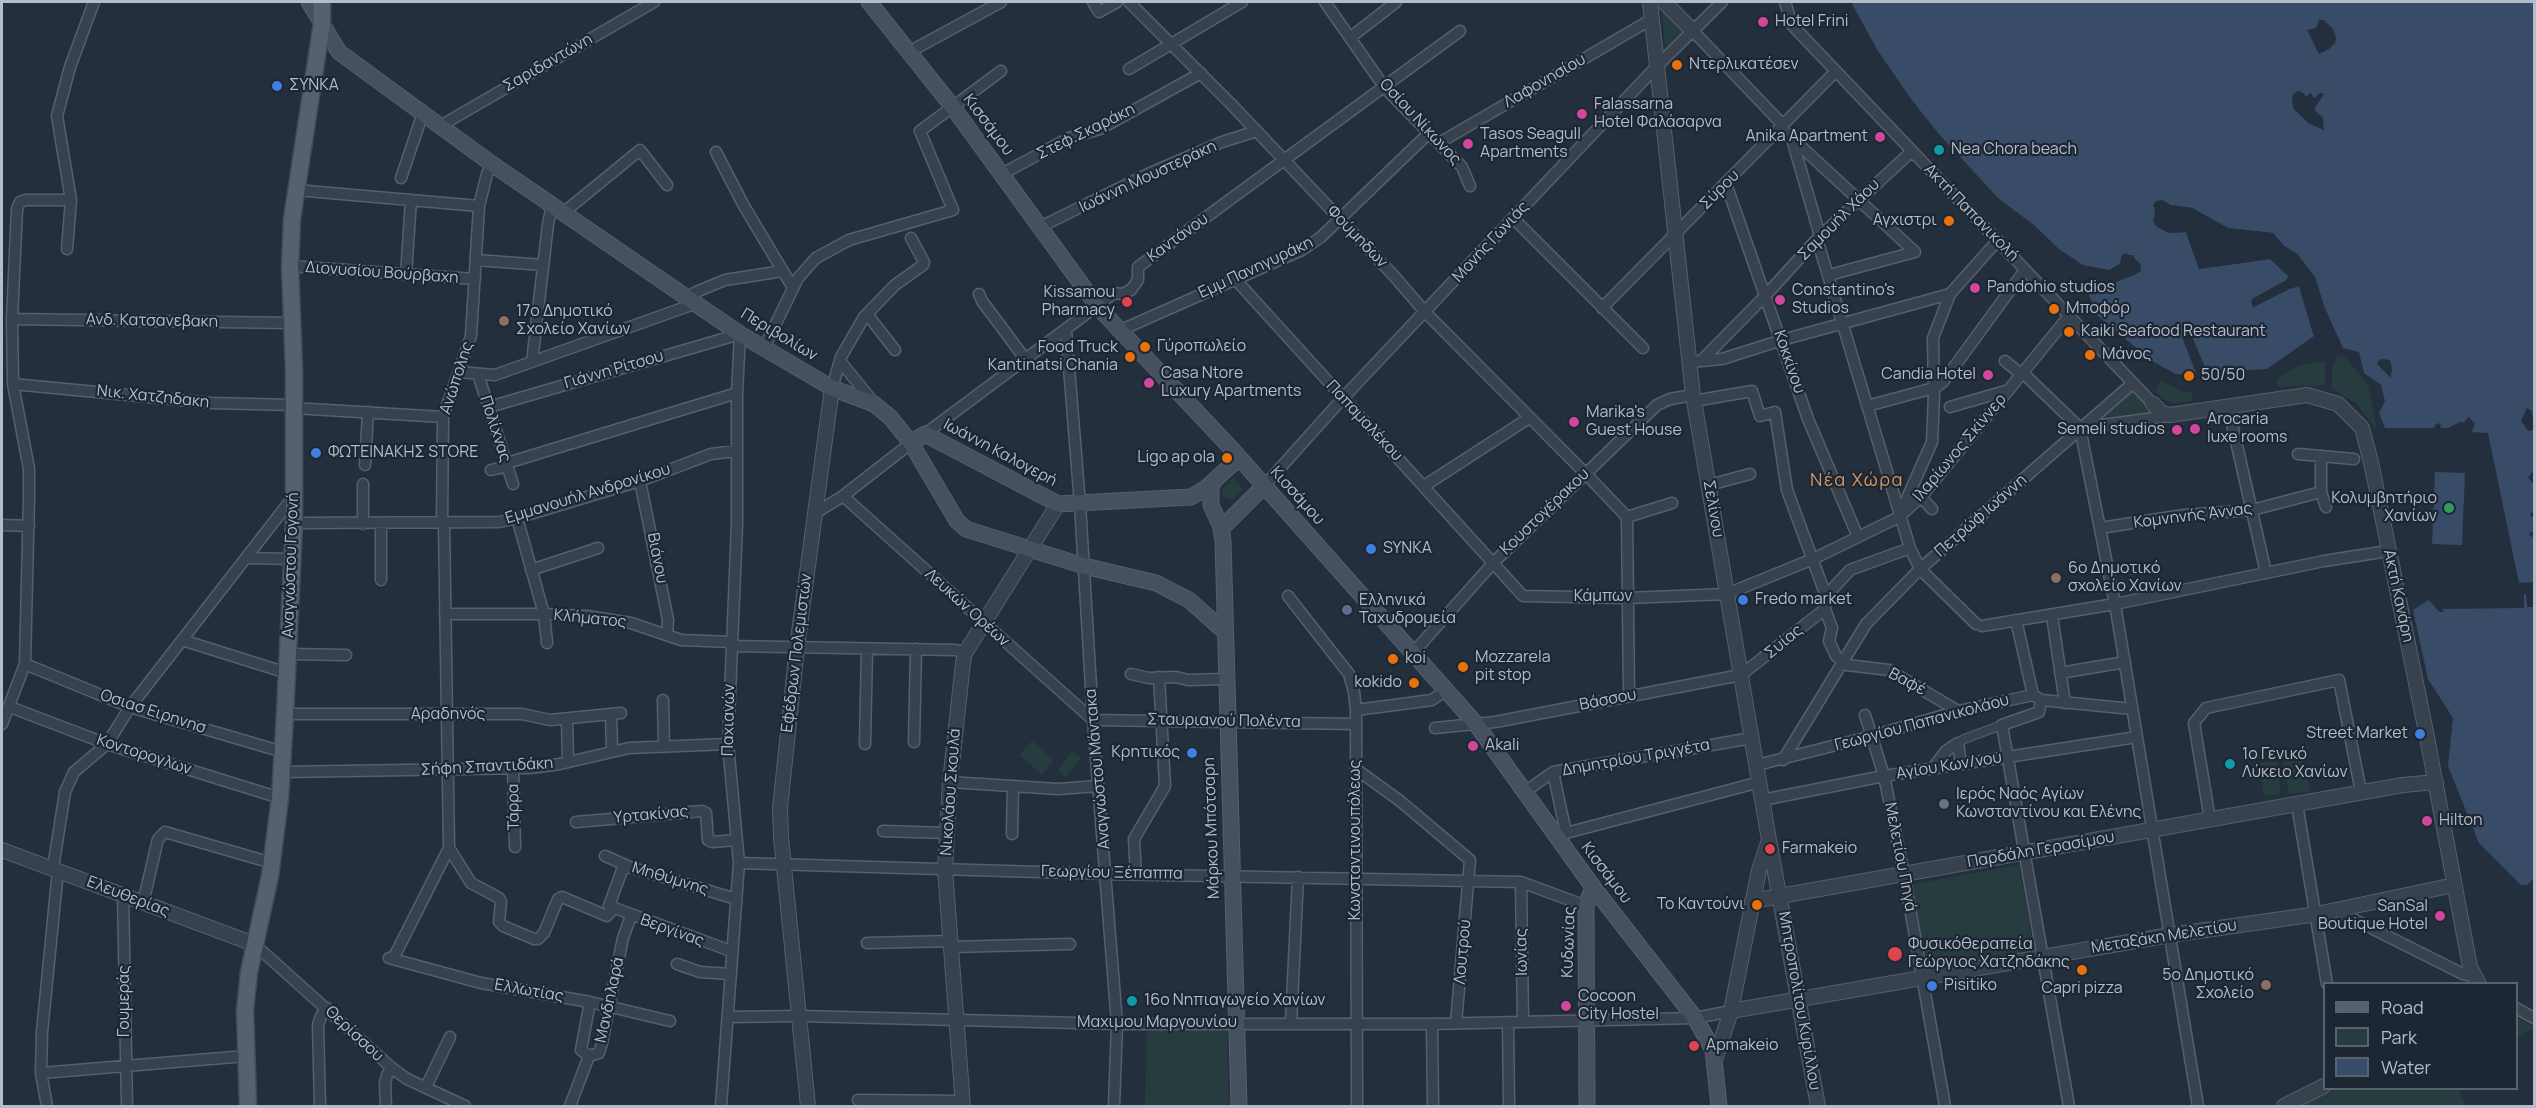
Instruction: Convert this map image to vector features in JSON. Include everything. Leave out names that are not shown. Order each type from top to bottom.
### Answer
[{"type":"main road","name":"Περιβολίων","points":[[309,2],[339,52],[442,125],[492,164],[740,334],[765,346],[832,388],[874,404],[911,443],[957,521],[966,529],[1084,566],[1138,578],[1171,589],[1189,600],[1225,632]]},
{"type":"main road","name":"Αναγνώστου Γογονή","points":[[248,1107],[245,1010],[254,944],[272,863],[280,798],[288,654],[294,523],[290,266],[292,219],[322,23],[322,2]]},
{"type":"main road","name":"Αναγνώστου Γογονή","points":[[322,23],[333,2]]},
{"type":"main road","name":"Κισσάμου","points":[[869,2],[952,106],[1098,307],[1239,458],[1476,724],[1562,836],[1593,887],[1695,1018],[1710,1043],[1715,1060],[1719,1107]]},
{"type":"main road","name":"Ιωάννη Καλογερή","points":[[911,443],[925,434],[1058,504],[1191,497]]},
{"type":"main road","points":[[1191,497],[1214,481],[1239,458]]},
{"type":"main road","points":[[1213,506],[1214,481]]},
{"type":"main road","points":[[1225,525],[1264,486]]},
{"type":"main road","points":[[1191,497],[1221,509],[1225,525]]},
{"type":"main road","name":"Μάρκου Μπότσαρη","points":[[1213,506],[1221,526],[1223,549],[1239,1107]]},
{"type":"main road","name":"Μάρκου Μπότσαρη","points":[[1223,549],[1225,525]]},
{"type":"main road","name":"Κυδωνίας","points":[[1587,1107],[1586,906],[1593,887]]},
{"type":"street","points":[[67,249],[70,200],[57,116],[70,67],[94,2]]},
{"type":"street","name":"Σαριδαντώνη","points":[[442,125],[654,2]]},
{"type":"street","points":[[909,52],[1001,2]]},
{"type":"street","points":[[1094,2],[1099,12],[1117,2]]},
{"type":"street","name":"Φούμηδων","points":[[1129,2],[1257,131],[1425,312],[1627,517]]},
{"type":"street","points":[[1129,69],[1242,2]]},
{"type":"street","name":"Οσίου Νίκωνος","points":[[1325,2],[1385,88],[1462,167],[1470,186]]},
{"type":"street","points":[[1351,37],[1396,2]]},
{"type":"street","name":"Σελίνου","points":[[1650,2],[1676,234],[1695,361],[1694,398],[1769,840],[1752,901],[1731,1011],[1715,1060]]},
{"type":"street","points":[[1664,2],[1792,138],[1915,251],[1914,254],[1829,275]]},
{"type":"street","name":"Μονής Γωνιάς","points":[[1264,486],[1343,398],[1657,66],[1722,2]]},
{"type":"street","name":"Ακτή Παπανικολή","points":[[1785,2],[1792,25],[2153,404],[2162,413],[2170,416]]},
{"type":"street","name":"Λαφονησίου","points":[[1439,143],[1652,19]]},
{"type":"street","name":"Καντάνου","points":[[925,434],[1114,293],[1122,294],[1131,290],[1138,280],[1138,267],[1460,31]]},
{"type":"street","points":[[765,346],[793,288],[816,258],[843,243],[953,210],[920,131],[1001,71]]},
{"type":"street","name":"Σύρου","points":[[1602,308],[1836,71]]},
{"type":"street","name":"Στεφ.Σκαράκη","points":[[1002,174],[1069,138],[1100,129],[1201,73]]},
{"type":"street","points":[[401,178],[423,113]]},
{"type":"street","name":"Ιωάννη Μουστεράκη","points":[[1040,227],[1148,174],[1222,142],[1257,131]]},
{"type":"street","name":"Εμμ Πανηγυράκη","points":[[1121,330],[1302,250],[1322,237],[1429,133]]},
{"type":"street","points":[[1792,138],[1829,275],[1910,548],[1920,569],[1979,625],[2115,604],[2388,550]]},
{"type":"street","points":[[532,362],[543,265],[557,209],[640,150],[667,184]]},
{"type":"street","name":"Σαμουήλ Χάου","points":[[1695,361],[1766,295],[1858,199],[1912,150]]},
{"type":"street","points":[[716,152],[744,206],[793,288]]},
{"type":"street","name":"Ανώπολης","points":[[449,849],[443,417],[471,336],[479,206],[487,174],[492,164]]},
{"type":"street","name":"Κοκκίνου","points":[[1726,184],[1809,419],[1858,537]]},
{"type":"street","points":[[296,190],[479,206]]},
{"type":"street","points":[[2,724],[25,664],[28,469],[13,384],[12,319],[17,209],[20,202],[70,200]]},
{"type":"street","points":[[406,275],[411,200]]},
{"type":"street","points":[[1514,218],[1643,348]]},
{"type":"street","name":"Εφέδρων Πολεμιστών","points":[[808,1107],[781,837],[781,786],[814,514],[832,388],[840,361],[854,332],[867,314],[895,285],[923,265],[924,262],[911,238]]},
{"type":"street","points":[[1899,517],[1932,442],[1933,338],[1950,294],[1998,240]]},
{"type":"street","points":[[476,260],[543,265]]},
{"type":"street","name":"Διονυσίου Βούρβαχη","points":[[290,266],[475,279]]},
{"type":"street","points":[[1867,406],[1934,387],[1943,382],[2025,270]]},
{"type":"street","points":[[459,372],[495,375],[693,300],[696,292],[725,280],[783,271]]},
{"type":"street","name":"Παπαμαλέκου","points":[[1235,279],[1494,562]]},
{"type":"street","points":[[979,294],[1026,360]]},
{"type":"street","points":[[1695,361],[1722,359],[1782,340],[1950,294]]},
{"type":"street","points":[[867,314],[895,350]]},
{"type":"street","name":"Ιλαρίωνος Σκίννερ","points":[[1727,594],[1813,559],[1899,517],[1921,498],[2069,316]]},
{"type":"street","name":"Ανδ. Κατσανεβακη","points":[[12,319],[291,323]]},
{"type":"street","name":"Αναγνώστου Μάντακα","points":[[1066,330],[1080,504],[1092,720],[1117,1024],[1114,1107]]},
{"type":"street","name":"Παχιανών","points":[[721,1107],[739,863],[728,744],[737,524],[736,393],[740,334]]},
{"type":"street","name":"Γιάννη Ρίτσου","points":[[489,407],[740,334]]},
{"type":"street","points":[[840,361],[874,404]]},
{"type":"street","points":[[2006,361],[2080,428],[2115,604],[2198,1107]]},
{"type":"street","name":"Πολίχνας","points":[[478,374],[513,484]]},
{"type":"street","name":"Πετρώφ Ιωάννη","points":[[1783,760],[1866,624],[1920,569],[2133,383]]},
{"type":"street","name":"Νικ. Χατζηδακη","points":[[13,384],[212,404],[443,417]]},
{"type":"street","points":[[1950,408],[2009,390]]},
{"type":"street","points":[[2,391],[14,399]]},
{"type":"street","name":"Κουστογέρακου","points":[[1413,653],[1494,562],[1585,472],[1657,405],[1670,399],[1752,391],[1760,416],[1775,412],[1787,490],[1813,559]]},
{"type":"street","points":[[491,470],[504,467],[507,463],[736,393]]},
{"type":"street","name":"Ακτή Κανάρη","points":[[2080,428],[2307,395],[2328,400],[2347,411],[2362,428],[2366,437],[2436,782],[2470,967],[2476,980]]},
{"type":"street","points":[[2228,406],[2266,573]]},
{"type":"street","points":[[365,465],[368,412]]},
{"type":"street","points":[[1424,486],[1529,418]]},
{"type":"street","points":[[814,514],[843,496],[911,443]]},
{"type":"street","name":"Εμμανουήλ Ανδρονίκου","points":[[294,523],[498,522],[640,482],[711,454],[736,451]]},
{"type":"street","points":[[2298,454],[2354,459]]},
{"type":"street","points":[[2321,456],[2321,492],[2326,507]]},
{"type":"street","points":[[1709,485],[1750,474]]},
{"type":"street","name":"Βιάνου","points":[[640,482],[668,620],[666,635]]},
{"type":"street","points":[[363,484],[363,524]]},
{"type":"street","name":"Κομνηνής Άννας","points":[[2100,528],[2184,515],[2252,510],[2321,492]]},
{"type":"street","points":[[47,1107],[41,1073],[42,1032],[56,869],[68,781],[81,764],[107,744],[130,707],[294,496]]},
{"type":"street","name":"Λευκών Ορέων","points":[[843,496],[1092,720]]},
{"type":"street","points":[[1921,498],[1932,509]]},
{"type":"street","points":[[1629,696],[1627,517],[1672,503]]},
{"type":"street","name":"Νικολάου Σκουλά","points":[[963,1104],[945,869],[950,782],[965,653],[1058,504]]},
{"type":"street","points":[[517,518],[544,614],[547,643]]},
{"type":"street","points":[[381,524],[381,580]]},
{"type":"street","points":[[2,525],[28,526]]},
{"type":"street","points":[[531,570],[598,548]]},
{"type":"street","points":[[1826,596],[1850,570],[1910,548]]},
{"type":"street","points":[[246,558],[292,559]]},
{"type":"street","points":[[1813,559],[1826,596],[1826,609],[1832,628],[1829,640],[1836,656],[1843,662]]},
{"type":"street","name":"Κάμπων","points":[[1494,562],[1523,596],[1627,598],[1727,594]]},
{"type":"street","name":"Κωνσταντινουπόλεως","points":[[1288,596],[1349,674],[1356,710],[1357,1107]]},
{"type":"street","name":"Συίας","points":[[1741,675],[1826,609]]},
{"type":"street","name":"Κλήματος","points":[[445,614],[587,616],[631,623],[681,640],[798,647],[916,648],[956,650],[965,653]]},
{"type":"street","points":[[2052,615],[2065,703]]},
{"type":"street","points":[[1932,769],[1946,751],[2002,725],[2039,712],[2016,620]]},
{"type":"street","points":[[182,640],[287,673]]},
{"type":"street","points":[[914,742],[916,648]]},
{"type":"street","points":[[865,744],[867,649]]},
{"type":"street","points":[[288,654],[346,655]]},
{"type":"street","name":"Βαφέ","points":[[1843,662],[1864,668],[1889,670],[1958,711]]},
{"type":"street","points":[[2060,673],[2125,662]]},
{"type":"street","name":"Οσιασ Ειρηνησ","points":[[25,664],[130,707],[283,752]]},
{"type":"street","points":[[1131,674],[1142,678],[1226,679]]},
{"type":"street","name":"Βάσσου","points":[[1435,728],[1495,722],[1741,675]]},
{"type":"street","points":[[1136,875],[1134,839],[1165,786],[1159,677]]},
{"type":"street","points":[[2210,820],[2194,723],[2206,708],[2339,680],[2361,792]]},
{"type":"street","points":[[1356,710],[1432,700],[1446,690]]},
{"type":"street","name":"Γεωργίου Παπανικολάου","points":[[1757,765],[1783,760],[1958,711],[2037,698],[2132,710]]},
{"type":"street","points":[[663,700],[664,746]]},
{"type":"street","name":"Κοντορογλων","points":[[10,707],[107,744],[280,798]]},
{"type":"street","name":"Αραδηνός","points":[[285,714],[522,714],[550,720],[616,714],[612,751]]},
{"type":"street","name":"Μελετίου Πηγά","points":[[1864,716],[1884,777],[1904,874],[1945,1107]]},
{"type":"street","points":[[567,720],[568,762]]},
{"type":"street","name":"Σταυριανού Πολέντα","points":[[1092,720],[1356,724]]},
{"type":"street","points":[[2002,725],[2069,1107]]},
{"type":"street","name":"Αγίου Κων/νου","points":[[1762,800],[1961,764],[2137,737]]},
{"type":"street","name":"Δημητρίου Τριγγέτα","points":[[1526,791],[1553,772],[1752,738]]},
{"type":"street","name":"Σήφη Σπαντιδάκη","points":[[282,772],[530,768],[568,762],[612,751],[664,746],[728,744]]},
{"type":"street","points":[[1956,747],[1961,764]]},
{"type":"street","name":"Τάρρα","points":[[513,767],[515,847]]},
{"type":"street","name":"Λουτρού","points":[[1356,769],[1400,801],[1470,860],[1456,1023]]},
{"type":"street","name":"Κισσάμου","points":[[1553,772],[1562,836]]},
{"type":"street","points":[[950,782],[1058,789],[1098,786]]},
{"type":"street","points":[[1562,836],[1760,782]]},
{"type":"street","name":"Παρδάλη Γερασίμου","points":[[1752,901],[2403,784],[2436,782]]},
{"type":"street","points":[[1012,834],[1014,787]]},
{"type":"street","points":[[2297,804],[2327,982]]},
{"type":"street","name":"Υρτακίνας","points":[[576,822],[702,811],[706,813],[708,840],[712,842],[736,840]]},
{"type":"street","points":[[884,831],[946,833]]},
{"type":"street","points":[[143,903],[158,839],[165,832],[272,863]]},
{"type":"street","name":"Μητροπολίτου Κυρίλλου","points":[[1769,840],[1818,1107]]},
{"type":"street","name":"Βεργίνας","points":[[449,849],[471,883],[499,898],[501,902],[499,922],[502,926],[538,939],[547,928],[558,899],[562,897],[607,916],[614,908],[731,951]]},
{"type":"street","name":"Ελλωτίας","points":[[449,849],[391,958],[481,983],[590,1002],[670,1021]]},
{"type":"street","name":"Ελευθερίας","points":[[2,850],[254,944]]},
{"type":"street","name":"Μηθύμνης","points":[[605,856],[630,867],[736,898]]},
{"type":"street","name":"Γεωργίου Ξέπαππα","points":[[739,863],[1136,875],[1521,882],[1586,906]]},
{"type":"street","points":[[614,908],[609,906],[610,899],[622,870],[630,867]]},
{"type":"street","points":[[1291,1023],[1298,877]]},
{"type":"street","name":"Ιωνίας","points":[[1521,882],[1523,1022]]},
{"type":"street","name":"Μεταξάκη Μελετίου","points":[[1731,1011],[2170,935],[2317,914],[2454,885]]},
{"type":"street","name":"Γουμεράς","points":[[123,896],[127,1107]]},
{"type":"street","points":[[2335,910],[2476,980]]},
{"type":"street","name":"Μανδηλαρά","points":[[590,1002],[581,1050],[589,1056],[599,1053],[623,938],[631,916]]},
{"type":"street","points":[[867,943],[1070,944]]},
{"type":"street","name":"Θερίσσου","points":[[254,944],[406,1079],[465,1107]]},
{"type":"street","points":[[676,964],[700,972],[730,974]]},
{"type":"street","points":[[320,1107],[318,1024],[327,1008]]},
{"type":"street","points":[[2518,1009],[2535,1018]]},
{"type":"street","name":"Μαχιμου Mαργουνίου","points":[[728,1017],[800,1016],[1117,1024],[1432,1024],[1695,1018],[1731,1011]]},
{"type":"street","points":[[1508,1022],[1509,1107]]},
{"type":"street","points":[[1432,1024],[1433,1107]]},
{"type":"street","points":[[426,1087],[450,1037]]},
{"type":"street","points":[[41,1073],[246,1056]]},
{"type":"street","points":[[570,1107],[589,1056]]},
{"type":"street","points":[[386,1107],[385,1083],[392,1068]]},
{"type":"street","points":[[2284,1107],[2323,1087]]},
{"type":"street","points":[[858,1100],[963,1104]]},
{"type":"green space","points":[[1662,5],[1684,30],[1665,48]]},
{"type":"green space","points":[[2337,356],[2345,357],[2368,385],[2377,431],[2358,405],[2332,389],[2332,371]]},
{"type":"green space","points":[[2325,361],[2325,385],[2278,387],[2277,379],[2299,365]]},
{"type":"green space","points":[[2161,381],[2181,391],[2191,392],[2193,401],[2175,403],[2163,399],[2155,390]]},
{"type":"green space","points":[[2134,390],[2151,411],[2099,420]]},
{"type":"green space","points":[[1233,478],[1243,489],[1229,500],[1223,496],[1222,490]]},
{"type":"green space","points":[[1032,741],[1054,760],[1042,775],[1019,755]]},
{"type":"green space","points":[[1072,752],[1081,758],[1066,777],[1058,770]]},
{"type":"green space","points":[[2303,754],[2310,791],[2289,794],[2283,757]]},
{"type":"green space","points":[[2277,761],[2281,793],[2264,796],[2259,763]]},
{"type":"green space","points":[[2019,865],[2035,956],[1928,974],[1913,884]]},
{"type":"green space","points":[[2518,1019],[2534,1027],[2518,1038]]},
{"type":"green space","points":[[1227,1027],[1229,1106],[1145,1106],[1147,1028]]},
{"type":"green space","points":[[2334,1090],[2459,1090],[2466,1106],[2302,1106]]},
{"type":"water","points":[[1851,2],[2534,2],[2534,419],[2531,410],[2527,408],[2521,421],[2528,431],[2534,430],[2534,473],[2532,472],[2528,478],[2534,484],[2534,512],[2530,513],[2531,517],[2534,517],[2534,532],[2530,532],[2529,535],[2534,538],[2534,582],[2519,583],[2488,433],[2472,432],[2475,424],[2469,417],[2463,423],[2462,421],[2448,428],[2440,428],[2441,423],[2436,424],[2434,428],[2385,428],[2379,413],[2385,401],[2381,385],[2364,373],[2359,352],[2343,348],[2324,306],[2315,277],[2297,254],[2284,246],[2273,233],[2228,228],[2192,208],[2171,205],[2162,200],[2154,205],[2156,226],[2168,233],[2186,232],[2199,269],[2270,259],[2289,276],[2285,281],[2252,299],[2254,307],[2299,286],[2314,336],[2267,369],[2207,372],[2191,334],[2182,337],[2196,373],[2176,374],[2152,361],[2098,316],[2088,293],[2134,275],[2141,270],[2133,255],[2122,255],[2120,264],[2109,270],[2083,265],[2059,249],[2034,225],[1998,198],[1939,134],[1911,99],[1878,51]],"holes":[[[2319,20],[2324,20],[2333,29],[2336,38],[2335,43],[2329,49],[2319,54],[2307,30],[2316,28]],[[2297,91],[2306,96],[2311,93],[2314,98],[2320,93],[2324,94],[2314,109],[2323,118],[2324,130],[2308,123],[2293,108],[2292,96]],[[2379,360],[2390,360],[2391,378],[2377,364]]]},
{"type":"water","name":"Κολυμβητήριο Χανίων","points":[[2435,472],[2465,473],[2462,545],[2432,544]]},
{"type":"water","points":[[2524,594],[2526,594],[2527,607],[2534,607],[2534,878],[2527,885],[2521,885],[2479,843],[2448,766],[2453,718],[2428,679],[2413,610],[2429,600],[2439,612],[2443,612],[2443,609],[2524,608]]},
{"type":"pier","points":[[2162,200],[2171,205],[2192,208],[2228,228],[2273,233],[2284,246],[2297,254],[2315,277],[2324,306],[2343,351],[2323,313],[2312,278],[2295,256],[2282,248],[2271,236],[2227,231],[2191,210],[2170,208],[2162,203],[2157,205],[2158,224],[2171,230],[2189,230],[2201,266],[2272,256],[2292,278],[2255,303],[2288,286],[2301,284],[2317,336],[2313,334],[2299,286],[2253,307],[2252,299],[2289,277],[2270,259],[2199,269],[2186,232],[2168,233],[2156,226],[2153,220],[2156,212],[2153,205],[2156,201]]},
{"type":"pier","points":[[2126,253],[2141,265],[2140,272],[2126,278],[2125,275],[2135,272],[2138,267],[2135,261],[2126,256],[2121,266],[2104,273],[2120,264],[2122,255]]},
{"type":"place","name":"Hotel Frini","points":[[1763,22]]},
{"type":"place","name":"Ντερλικατέσεν","points":[[1677,65]]},
{"type":"place","name":"ΣΥΝΚΑ","points":[[277,86]]},
{"type":"place","name":"Falassarna Hotel Φαλάσαρνα","points":[[1582,114]]},
{"type":"place","name":"Anika Apartment","points":[[1880,137]]},
{"type":"place","name":"Tasos Seagull Apartments","points":[[1468,144]]},
{"type":"place","name":"Nea Chora beach","points":[[1939,150]]},
{"type":"place","name":"Αγχιστρι","points":[[1949,221]]},
{"type":"place","name":"Pandohio studios","points":[[1975,288]]},
{"type":"place","name":"Constantino's Studios","points":[[1780,300]]},
{"type":"place","name":"Kissamou Pharmacy","points":[[1127,302]]},
{"type":"place","name":"Μποφόρ","points":[[2054,309]]},
{"type":"place","name":"17ο Δημοτικό Σχολείο Χανίων","points":[[504,321]]},
{"type":"place","name":"Kaiki Seafood Restaurant","points":[[2069,332]]},
{"type":"place","name":"Γύροπωλείο","points":[[1145,347]]},
{"type":"place","name":"Μάνος","points":[[2090,355]]},
{"type":"place","name":"Food Truck Kantinatsi Chania","points":[[1130,357]]},
{"type":"place","name":"Candia Hotel","points":[[1988,375]]},
{"type":"place","name":"50/50","points":[[2189,376]]},
{"type":"place","name":"Casa Ntore Luxury Apartments","points":[[1149,383]]},
{"type":"place","name":"Marika's Guest House","points":[[1574,422]]},
{"type":"place","name":"Arocaria luxe rooms","points":[[2195,429]]},
{"type":"place","name":"Semeli studios","points":[[2177,430]]},
{"type":"place","name":"ΦΩΤΕΙΝΑΚΗΣ STORE","points":[[316,453]]},
{"type":"place","name":"Ligo ap ola","points":[[1227,458]]},
{"type":"place","name":"Κολυμβητήριο Χανίων","points":[[2449,508]]},
{"type":"place","name":"SYNKA","points":[[1371,549]]},
{"type":"place","name":"6ο Δημοτικό σχολείο Χανίων","points":[[2056,578]]},
{"type":"place","name":"Fredo market","points":[[1743,600]]},
{"type":"place","name":"Ελληνικά Ταχυδρομεία","points":[[1347,610]]},
{"type":"place","name":"koi","points":[[1393,659]]},
{"type":"place","name":"Mozzarela pit stop","points":[[1463,667]]},
{"type":"place","name":"kokido","points":[[1414,683]]},
{"type":"place","name":"Street Market","points":[[2420,734]]},
{"type":"place","name":"Akali","points":[[1473,746]]},
{"type":"place","name":"Κρητικός","points":[[1192,753]]},
{"type":"place","name":"1ο Γενικό Λύκειο Χανίων","points":[[2230,764]]},
{"type":"place","name":"Ιερός Ναός Αγίων Κωνσταντίνου και Ελένης","points":[[1944,804]]},
{"type":"place","name":"Hilton","points":[[2427,821]]},
{"type":"place","name":"Farmakeio","points":[[1770,849]]},
{"type":"place","name":"Το Καντούνι","points":[[1757,905]]},
{"type":"place","name":"SanSal Boutique Hotel","points":[[2440,916]]},
{"type":"place","name":"Φυσικόθεραπεία Γεώργιος Χατζηδάκης","points":[[1895,954]]},
{"type":"place","name":"Capri pizza","points":[[2082,970]]},
{"type":"place","name":"5ο Δημοτικό Σχολείο","points":[[2266,985]]},
{"type":"place","name":"Pisitiko","points":[[1932,986]]},
{"type":"place","name":"16ο Νηπιαγωγείο Χανίων","points":[[1132,1001]]},
{"type":"place","name":"Cocoon City Hostel","points":[[1566,1006]]},
{"type":"place","name":"Apmakeio","points":[[1694,1046]]},
{"type":"district","name":"Νέα Χώρα","points":[[1857,481]]}]
